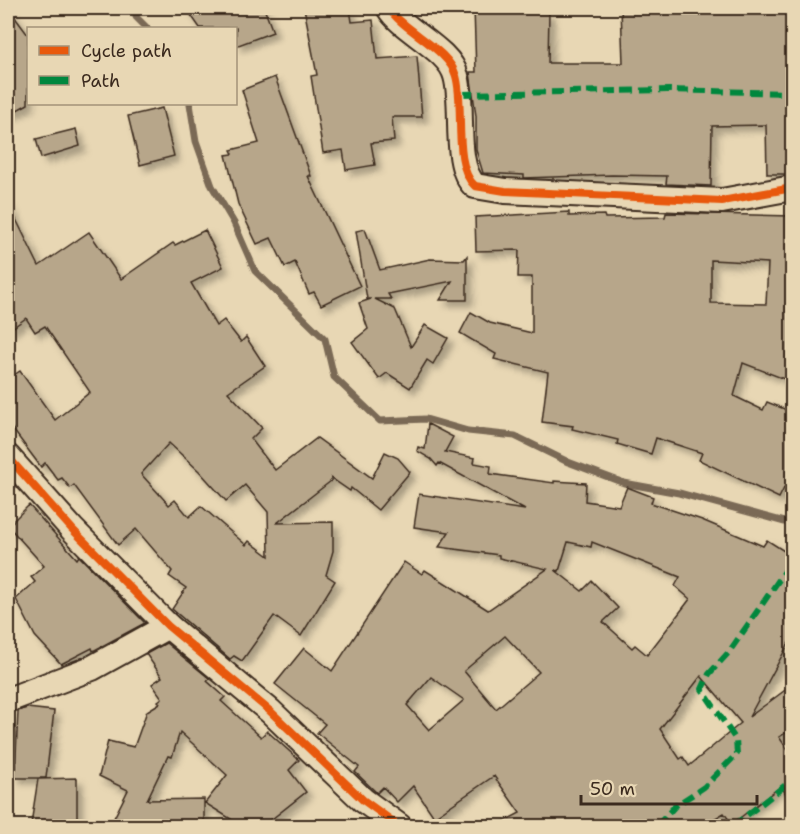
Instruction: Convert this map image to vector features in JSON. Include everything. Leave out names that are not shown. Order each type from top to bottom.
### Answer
[{"type":"street","points":[[389,8],[456,72],[461,94],[464,171],[475,186],[504,192],[722,201],[792,189]]},
{"type":"street","points":[[8,457],[72,529],[168,626],[270,711],[363,800],[399,826]]},
{"type":"street","points":[[8,700],[92,668],[168,626]]},
{"type":"building","points":[[8,8],[27,34],[27,105],[8,115]]},
{"type":"building","points":[[186,8],[264,8],[273,32],[237,46],[237,27],[199,27]]},
{"type":"building","points":[[304,8],[350,8],[352,22],[373,20],[377,59],[417,56],[422,117],[392,117],[394,141],[371,143],[375,165],[346,170],[343,150],[323,153],[311,76],[317,75]]},
{"type":"building","points":[[474,8],[509,8],[509,13],[549,12],[548,63],[623,63],[621,8],[792,8],[792,174],[767,174],[766,125],[712,126],[711,186],[666,184],[667,176],[524,178],[524,175],[483,173],[476,150],[476,116],[470,72],[476,72]]},
{"type":"building","points":[[275,77],[311,176],[308,176],[360,286],[321,305],[314,292],[309,294],[295,262],[285,267],[271,238],[257,244],[238,204],[226,155],[233,154],[231,150],[259,143],[242,90]]},
{"type":"building","points":[[162,108],[174,156],[140,165],[128,116]]},
{"type":"building","points":[[76,129],[80,146],[41,158],[36,139]]},
{"type":"building","points":[[8,203],[39,266],[89,232],[121,279],[173,243],[175,245],[205,230],[223,267],[191,283],[216,326],[224,320],[241,342],[246,337],[265,366],[228,392],[262,428],[251,439],[275,470],[317,438],[372,478],[385,452],[398,458],[410,472],[378,510],[351,488],[350,491],[331,478],[331,481],[277,523],[333,522],[333,551],[326,575],[335,581],[301,636],[274,616],[242,661],[234,656],[230,659],[172,609],[186,588],[169,576],[172,571],[136,529],[118,545],[74,485],[70,488],[62,478],[58,480],[45,463],[41,467],[8,423],[8,379],[20,371],[55,420],[90,392],[45,326],[35,332],[26,318],[8,331]],"holes":[[[169,443],[226,501],[245,485],[268,512],[269,556],[249,541],[246,545],[201,506],[189,517],[175,500],[169,505],[141,474]]]},
{"type":"building","points":[[569,212],[569,216],[604,215],[605,218],[665,217],[666,213],[792,216],[792,382],[743,363],[734,396],[763,410],[767,402],[792,412],[792,490],[785,486],[779,498],[699,460],[702,453],[656,438],[651,454],[617,444],[618,440],[572,429],[573,426],[542,422],[548,372],[494,359],[496,354],[460,333],[471,312],[490,323],[532,333],[532,277],[518,277],[519,250],[476,251],[475,217]],"holes":[[[711,260],[768,263],[766,304],[711,303]]]},
{"type":"building","points":[[365,229],[380,270],[430,259],[464,260],[467,256],[467,300],[440,300],[452,281],[388,294],[391,299],[375,299],[395,309],[411,347],[425,325],[448,338],[433,364],[427,360],[410,388],[387,373],[379,379],[352,342],[368,329],[359,303],[371,299],[367,299],[356,231]]},
{"type":"building","points":[[428,424],[453,437],[445,452],[475,458],[474,463],[491,466],[490,474],[554,483],[554,481],[586,483],[585,501],[619,506],[627,487],[653,497],[651,503],[702,520],[763,546],[767,540],[792,556],[792,637],[749,717],[792,685],[792,729],[779,737],[792,756],[792,803],[781,786],[732,824],[724,813],[702,826],[495,826],[520,813],[494,776],[434,817],[413,786],[397,802],[383,787],[377,793],[355,772],[359,767],[317,733],[325,724],[275,684],[304,648],[332,671],[404,562],[422,574],[425,570],[488,610],[547,569],[499,558],[499,555],[439,547],[449,532],[414,527],[419,494],[525,510],[439,463],[437,466],[431,459],[417,451],[418,447],[425,449]],"holes":[[[568,542],[591,547],[592,542],[680,577],[675,586],[690,599],[647,655],[635,645],[632,648],[603,622],[618,608],[592,581],[582,591],[555,570],[559,571]],[[505,636],[539,672],[496,709],[464,671]],[[701,676],[741,723],[689,766],[683,757],[680,759],[660,729]],[[431,677],[464,700],[429,730],[407,705]]]},
{"type":"building","points":[[29,505],[77,559],[79,556],[145,623],[93,651],[92,648],[61,664],[35,636],[16,599],[35,582],[31,577],[44,566],[8,526]]},
{"type":"building","points":[[166,643],[210,679],[207,681],[225,697],[221,701],[261,737],[267,731],[299,760],[289,770],[306,792],[263,826],[242,826],[205,803],[227,775],[180,732],[172,757],[168,756],[147,800],[204,799],[204,826],[166,826],[114,818],[128,790],[99,776],[108,741],[134,747],[147,711],[160,703],[158,701],[162,698],[152,684],[162,677],[146,654]]},
{"type":"building","points":[[27,708],[54,711],[46,778],[15,778],[18,711]]},
{"type":"building","points":[[77,778],[77,826],[31,824],[38,779]]},
{"type":"waterway","points":[[137,8],[136,17],[146,27]]},
{"type":"waterway","points":[[190,105],[196,141],[212,186],[234,223],[255,271],[325,339],[334,377],[380,421],[426,419],[468,431],[515,436],[568,462],[624,483],[679,493],[792,524]]},
{"type":"marked path","points":[[461,94],[667,90],[792,93]]},
{"type":"marked path","points":[[657,826],[675,806],[704,787],[737,754],[736,740],[702,689],[709,674],[729,652],[792,561]]},
{"type":"marked path","points":[[733,826],[792,780]]},
{"type":"cycle path","points":[[389,8],[404,25],[445,57],[452,66],[458,88],[461,150],[468,176],[475,186],[505,191],[722,201],[792,188]]},
{"type":"cycle path","points":[[8,457],[72,529],[168,626],[270,711],[363,800],[399,826]]}]
